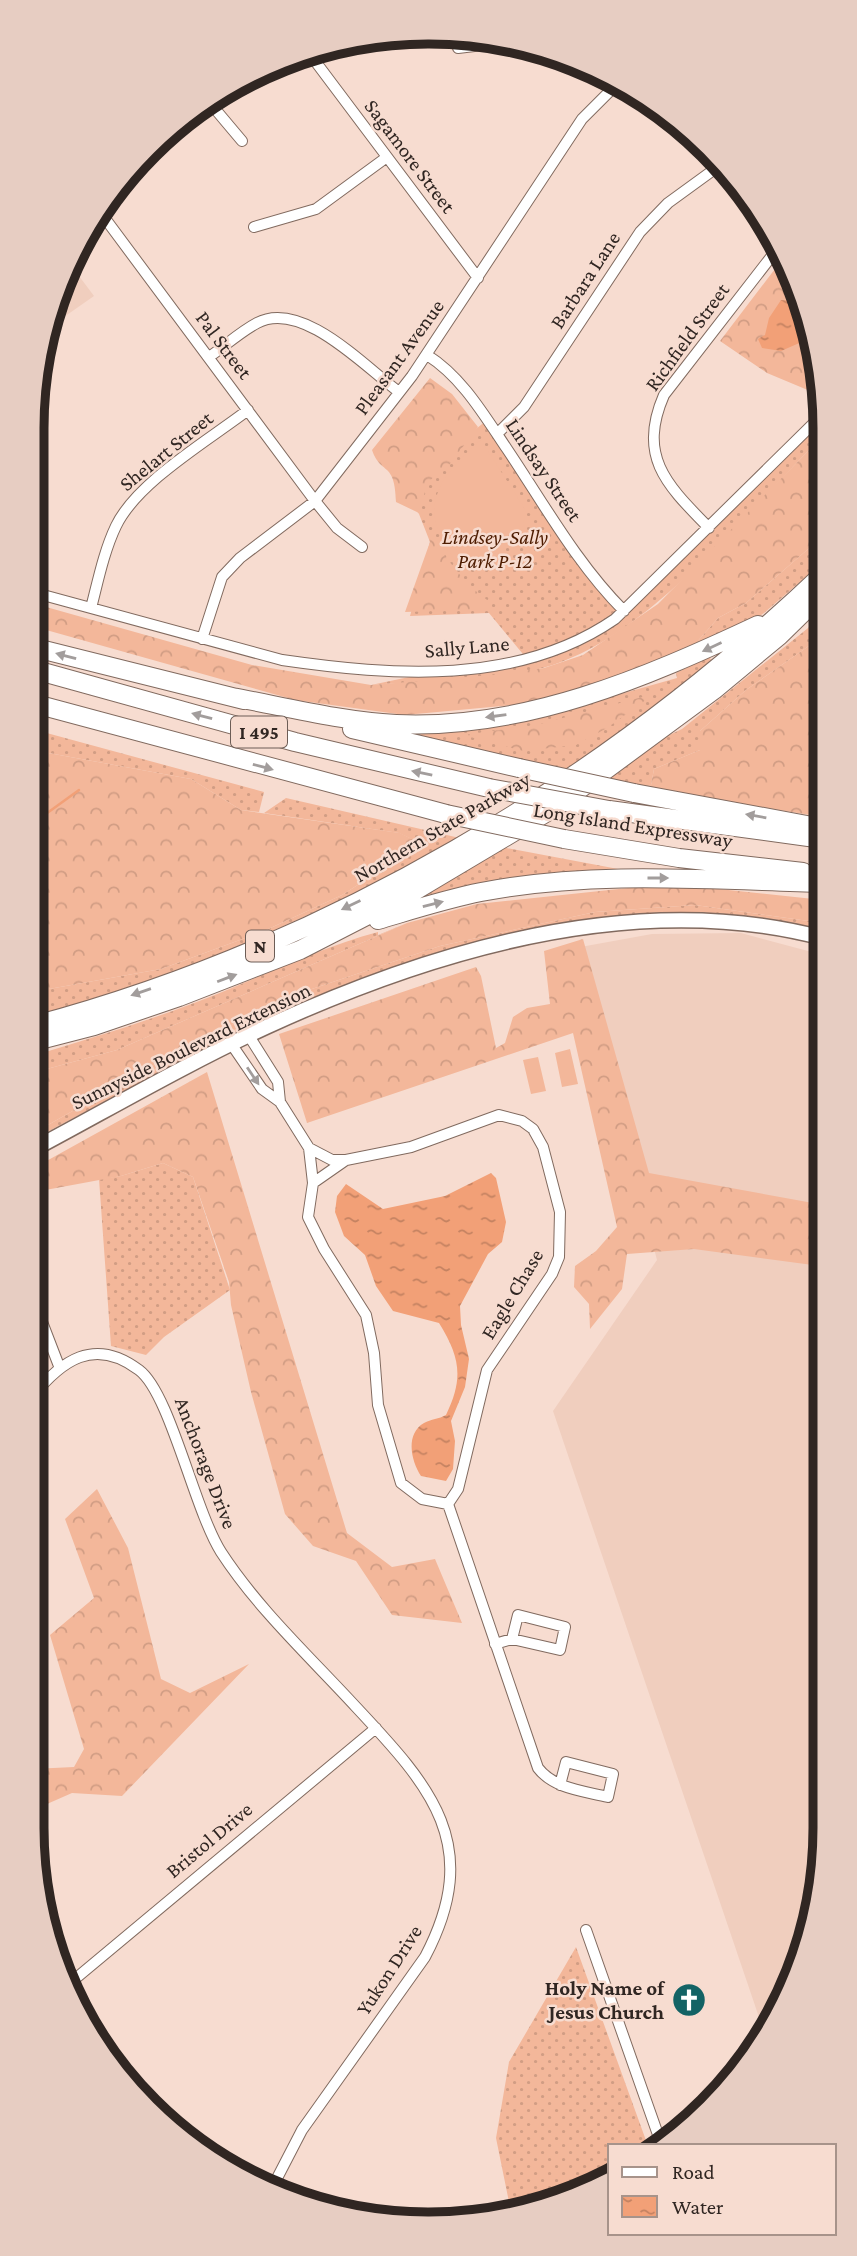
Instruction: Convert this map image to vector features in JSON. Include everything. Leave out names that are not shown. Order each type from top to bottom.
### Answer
[{"type":"highway","name":"Northern State Parkway","points":[[44,1039],[94,1026],[179,997],[344,929],[554,808],[714,690],[776,627],[813,584]]},
{"type":"highway","name":"Northern State Parkway","points":[[44,1022],[139,993],[261,946],[348,906],[446,855],[507,820],[611,750],[813,600]]},
{"type":"highway","points":[[233,697],[358,720],[398,724],[515,713],[614,688],[813,614]]},
{"type":"highway","points":[[44,650],[519,768],[634,793],[813,826]]},
{"type":"highway","name":"Long Island Expressway","points":[[44,672],[307,745],[489,788],[609,810],[813,838]]},
{"type":"highway","name":"Long Island Expressway","points":[[44,706],[178,745],[446,814],[564,839],[678,858],[813,873]]},
{"type":"highway","points":[[44,717],[178,745]]},
{"type":"highway","points":[[344,929],[483,892],[541,884],[664,878],[813,883]]},
{"type":"highway","points":[[44,1048],[94,1026]]},
{"type":"main road","name":"Sunnyside Boulevard Extension","points":[[44,1144],[249,1035],[349,992],[481,950],[579,929],[656,920],[754,923],[813,936]]},
{"type":"street","points":[[458,48],[465,46]]},
{"type":"street","name":"Sagamore Street","points":[[315,61],[478,278]]},
{"type":"street","name":"Pleasant Avenue","points":[[202,639],[216,587],[228,568],[315,501],[427,355],[582,120],[611,90]]},
{"type":"street","points":[[214,109],[242,141]]},
{"type":"street","points":[[254,227],[316,209],[387,157]]},
{"type":"street","name":"Barbara Lane","points":[[497,434],[524,407],[652,217],[714,170]]},
{"type":"street","name":"Pal Street","points":[[106,220],[315,501],[337,528],[362,547]]},
{"type":"street","name":"Richfield Street","points":[[709,527],[664,479],[654,452],[656,415],[664,395],[772,255]]},
{"type":"street","points":[[209,358],[258,323],[290,317],[312,326],[399,392]]},
{"type":"street","name":"Lindsay Street","points":[[427,355],[457,381],[497,434],[591,575],[624,611]]},
{"type":"street","name":"Shelart Street","points":[[91,608],[109,543],[127,507],[149,485],[248,411]]},
{"type":"street","name":"Sally Lane","points":[[44,595],[282,660],[349,668],[411,671],[484,668],[527,661],[597,632],[624,611],[813,424]]},
{"type":"street","points":[[249,1035],[278,1082],[280,1102]]},
{"type":"street","points":[[232,1045],[262,1089],[280,1102],[309,1148],[313,1183],[309,1217],[324,1249],[366,1315],[374,1353],[378,1405],[401,1483],[422,1499],[448,1504],[538,1768],[545,1777],[560,1785],[608,1797],[613,1774],[566,1762],[560,1785]]},
{"type":"street","name":"Eagle Chase","points":[[309,1148],[332,1160],[346,1160],[411,1147],[499,1115],[522,1121],[533,1129],[543,1147],[560,1212],[559,1257],[552,1274],[487,1370],[458,1489],[448,1504]]},
{"type":"street","name":"Eagle Chase","points":[[313,1183],[346,1160]]},
{"type":"street","points":[[44,1327],[59,1366],[44,1383]]},
{"type":"street","name":"Anchorage Drive","points":[[59,1366],[74,1358],[105,1355],[130,1364],[146,1376],[158,1394],[198,1504],[220,1551],[262,1606],[376,1727]]},
{"type":"street","points":[[495,1644],[512,1639],[560,1650],[565,1627],[518,1615],[512,1639]]},
{"type":"street","name":"Bristol Drive","points":[[75,1979],[376,1727]]},
{"type":"street","name":"Yukon Drive","points":[[276,2181],[302,2130],[425,1957],[436,1936],[446,1905],[450,1861],[446,1834],[435,1804],[414,1770],[376,1727]]},
{"type":"street","points":[[586,1930],[658,2136]]},
{"type":"shaded area","points":[[77,273],[94,296],[60,320]]},
{"type":"shaded area","points":[[741,933],[813,952],[812,1853],[806,1903],[793,1951],[774,1998],[761,2022],[553,1411],[657,1260],[575,948],[652,934]]},
{"type":"green space","points":[[777,266],[800,329],[811,391],[767,373],[720,341]]},
{"type":"green space","points":[[430,378],[452,394],[478,427],[446,469],[429,483],[419,513],[396,502],[393,480],[372,450]]},
{"type":"green space","name":"Lindsey-Sally Park P-12","points":[[487,420],[622,610],[813,421],[813,446],[728,535],[659,601],[622,629],[584,652],[546,667],[503,676],[371,685],[452,668],[527,659],[489,613],[410,616],[430,542],[419,514],[401,490]]},
{"type":"green space","points":[[481,440],[526,511],[523,526],[461,568],[438,531],[436,500],[441,485],[451,470]]},
{"type":"green space","points":[[813,446],[813,545],[746,603],[718,618],[696,643],[669,663],[577,694],[513,705],[405,715],[295,700],[44,629],[44,606],[252,665],[371,685],[544,668],[583,655],[658,604]]},
{"type":"green space","points":[[427,527],[441,551],[468,585],[491,603],[491,609],[405,612],[430,542]]},
{"type":"green space","points":[[813,545],[813,571],[764,613],[733,634],[669,663],[696,643],[718,618],[746,603]]},
{"type":"green space","points":[[813,624],[813,643],[746,690],[700,731],[700,750],[654,769],[651,785],[642,788],[605,780],[661,739],[682,729]]},
{"type":"green space","points":[[813,643],[813,815],[642,788],[651,785],[654,769],[700,750],[700,731],[746,690]]},
{"type":"green space","points":[[709,657],[714,663],[571,771],[421,736],[420,733],[518,723],[677,678],[676,673]]},
{"type":"green space","points":[[654,694],[607,728],[576,745],[523,751],[463,735],[536,725]]},
{"type":"green space","points":[[44,732],[264,792],[259,812],[241,810],[191,779],[44,752]]},
{"type":"green space","points":[[44,752],[191,779],[241,810],[400,833],[422,844],[342,895],[264,931],[161,969],[44,990]]},
{"type":"green space","points":[[286,798],[464,839],[408,869],[201,964],[44,1017],[44,990],[161,969],[264,931],[342,895],[422,844],[399,833],[264,813]]},
{"type":"green space","points":[[501,847],[650,875],[421,903],[418,899]]},
{"type":"green space","points":[[647,886],[719,889],[813,899],[813,922],[695,905],[595,912],[440,946],[294,995],[182,1049],[44,1127],[44,1070],[117,1050],[407,923],[477,904]]},
{"type":"green space","points":[[695,905],[813,922],[813,929],[725,915],[669,913],[577,924],[431,957],[355,981],[272,1016],[44,1134],[44,1127],[182,1049],[294,995],[440,946],[595,912]]},
{"type":"green space","points":[[407,923],[117,1050],[44,1070],[44,1052],[174,1010],[331,947],[378,932],[378,935]]},
{"type":"green space","points":[[583,939],[649,1173],[813,1203],[813,1265],[694,1249],[627,1254],[622,1289],[590,1329],[589,1304],[574,1287],[575,1266],[596,1251],[617,1227],[573,1033],[307,1123],[279,1034],[476,967],[481,976],[496,1048],[505,1043],[513,1017],[527,1008],[550,1004],[544,951]]},
{"type":"green space","points":[[570,1049],[578,1084],[562,1087],[555,1053]]},
{"type":"green space","points":[[538,1057],[546,1091],[531,1094],[523,1060]]},
{"type":"green space","points":[[207,1072],[347,1533],[392,1567],[435,1559],[462,1623],[392,1615],[356,1561],[313,1546],[285,1514],[251,1392],[231,1305],[229,1282],[193,1177],[163,1163],[121,1176],[44,1190],[44,1162]]},
{"type":"green space","points":[[163,1163],[193,1177],[230,1290],[164,1337],[146,1355],[111,1346],[99,1179],[121,1176]]},
{"type":"green space","points":[[97,1489],[128,1548],[161,1679],[190,1693],[249,1664],[122,1796],[72,1793],[47,1804],[44,1813],[44,1768],[74,1767],[84,1749],[50,1635],[94,1598],[65,1519]]},
{"type":"green space","points":[[576,1947],[647,2144],[608,2144],[608,2168],[552,2192],[509,2204],[496,2138],[509,2062]]},
{"type":"water","points":[[781,300],[791,301],[803,341],[781,351],[762,348],[758,339],[765,335],[769,318]]},
{"type":"water","points":[[491,1173],[496,1178],[506,1222],[502,1242],[488,1254],[460,1306],[461,1325],[469,1359],[465,1387],[451,1421],[455,1441],[453,1469],[446,1481],[421,1476],[413,1456],[412,1441],[418,1428],[446,1415],[457,1379],[455,1357],[439,1323],[393,1311],[376,1286],[365,1255],[344,1236],[335,1212],[337,1196],[346,1184],[383,1209],[445,1196]]},
{"type":"waterway","points":[[44,815],[79,790]]},
{"type":"place","name":"Holy Name of Jesus Church","points":[[689,2000]]}]
